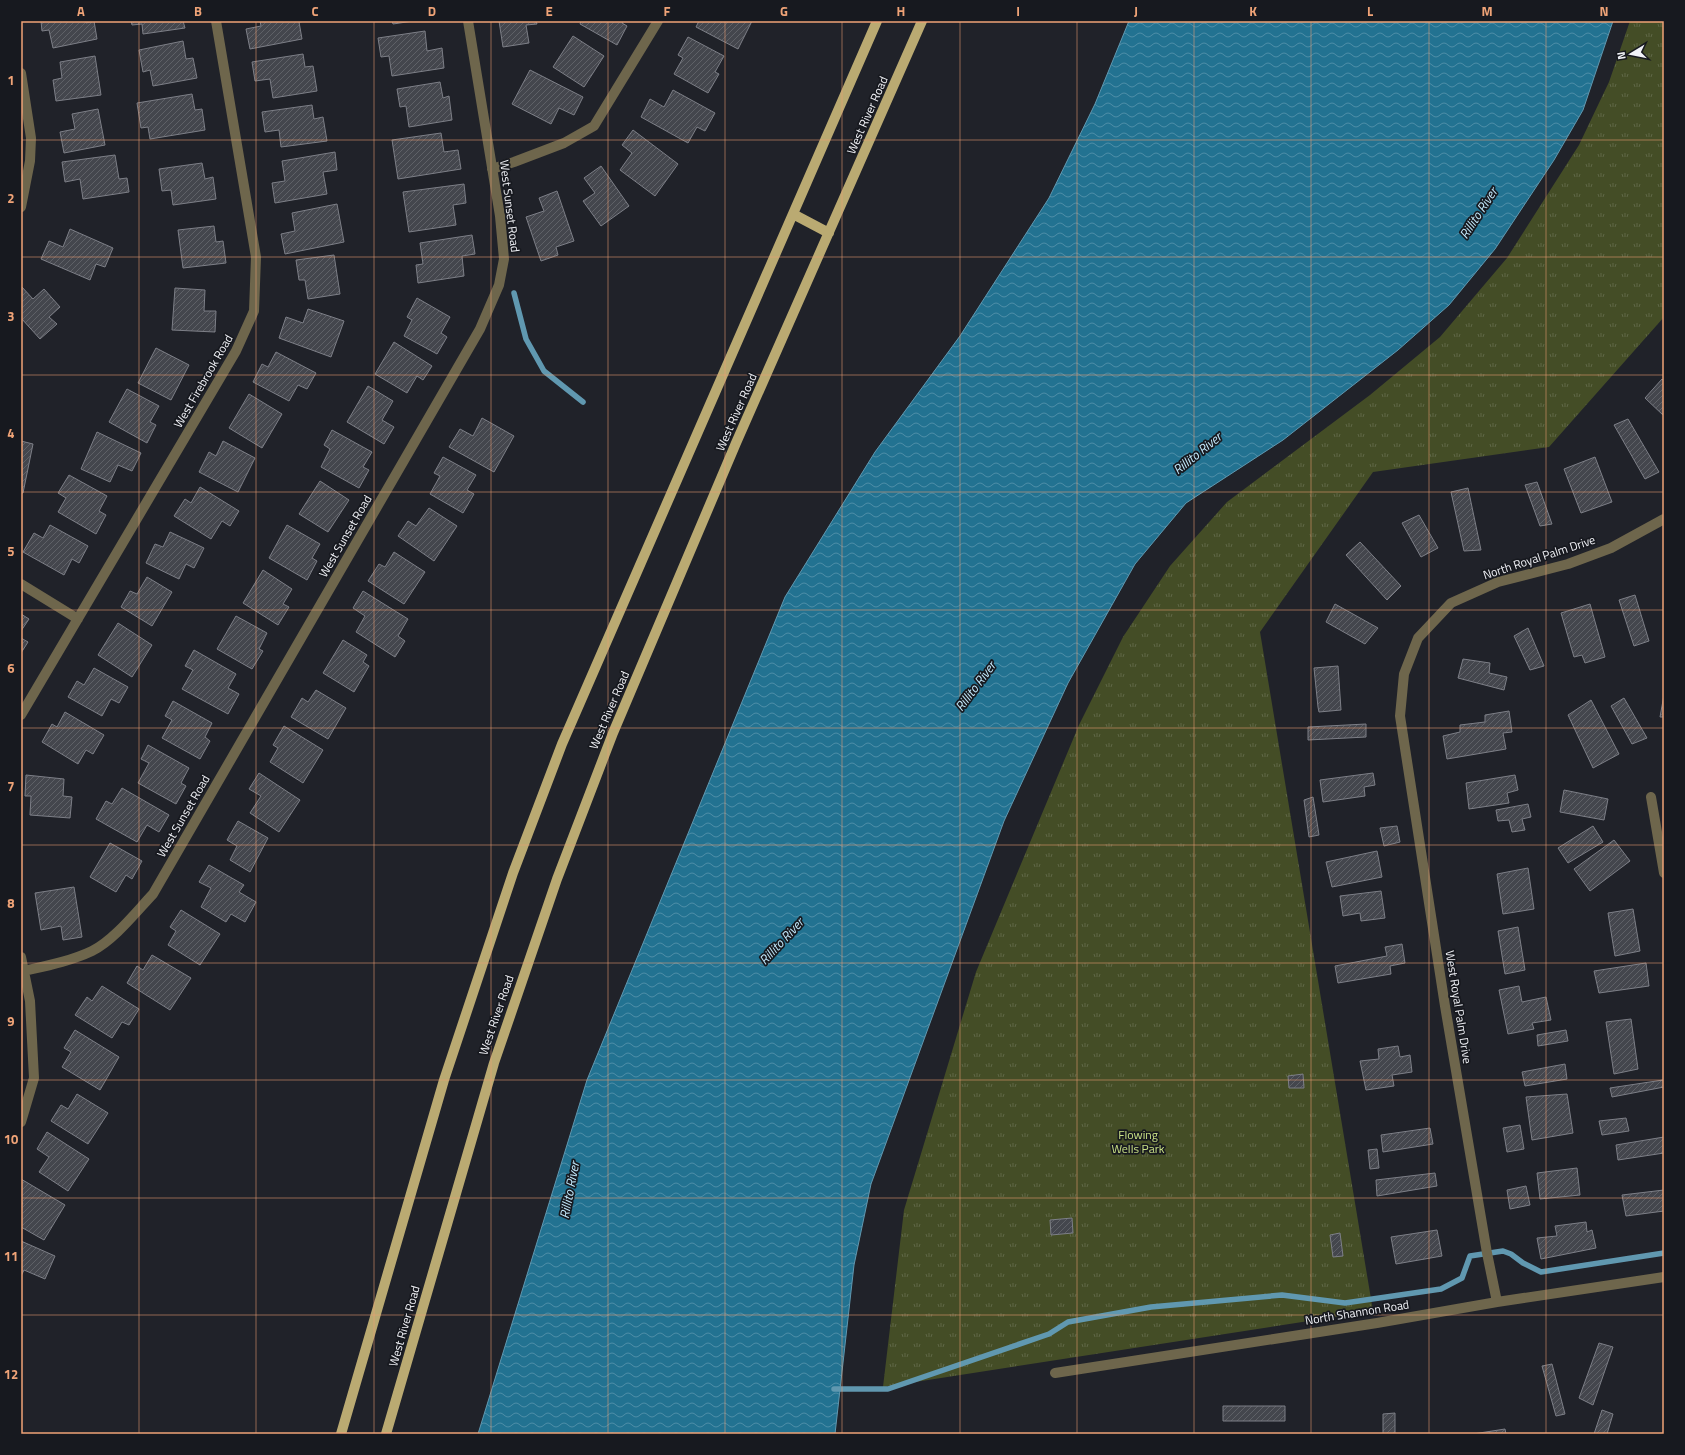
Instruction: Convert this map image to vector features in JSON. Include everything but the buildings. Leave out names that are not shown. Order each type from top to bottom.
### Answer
[{"type":"main road","points":[[341,1434],[444,1080],[513,873],[562,744],[877,21]]},
{"type":"main road","name":"West River Road","points":[[386,1434],[494,1062],[556,879],[613,733],[736,443],[922,21]]},
{"type":"main road","points":[[793,214],[829,233]]},
{"type":"street","name":"West Firebrook Road","points":[[21,715],[236,351],[254,311],[256,257],[216,21]]},
{"type":"street","name":"West Sunset Road","points":[[24,972],[50,966],[92,951],[104,943],[128,921],[153,894],[480,329],[499,285],[504,259],[500,216],[468,21]]},
{"type":"street","points":[[492,169],[564,143],[594,126],[658,21]]},
{"type":"street","points":[[21,73],[31,138],[30,161],[21,206]]},
{"type":"street","name":"North Royal Palm Drive","points":[[1400,716],[1404,674],[1418,638],[1451,603],[1498,582],[1568,564],[1611,548],[1664,519]]},
{"type":"street","points":[[21,584],[78,619]]},
{"type":"street","name":"West Royal Palm Drive","points":[[1400,716],[1445,1006],[1487,1253],[1497,1302]]},
{"type":"street","points":[[1651,797],[1664,873]]},
{"type":"street","points":[[21,957],[30,1001],[34,1078],[21,1122]]},
{"type":"street","name":"North Shannon Road","points":[[1055,1373],[1377,1323],[1497,1302],[1664,1277]]},
{"type":"green space","name":"Flowing Wells Park","points":[[1630,21],[1664,21],[1664,317],[1549,447],[1373,472],[1260,632],[1373,1311],[883,1387],[904,1210],[976,972],[1079,725],[1123,637],[1170,566],[1227,502],[1370,395],[1440,337],[1507,258],[1579,145],[1609,82]]},
{"type":"water","name":"Rillito River","points":[[1129,21],[1613,21],[1583,110],[1554,160],[1495,249],[1449,305],[1398,350],[1283,440],[1186,503],[1135,564],[1068,683],[1004,821],[871,1184],[854,1265],[835,1434],[478,1434],[587,1080],[785,597],[875,452],[960,336],[1049,198],[1095,104]]},
{"type":"waterway","points":[[514,293],[526,339],[544,371],[583,402]]},
{"type":"waterway","points":[[834,1389],[888,1389],[1049,1334],[1068,1322],[1151,1307],[1282,1295],[1345,1303],[1441,1289],[1462,1278],[1470,1256],[1503,1251],[1511,1254],[1523,1263],[1541,1272],[1664,1253]]}]
